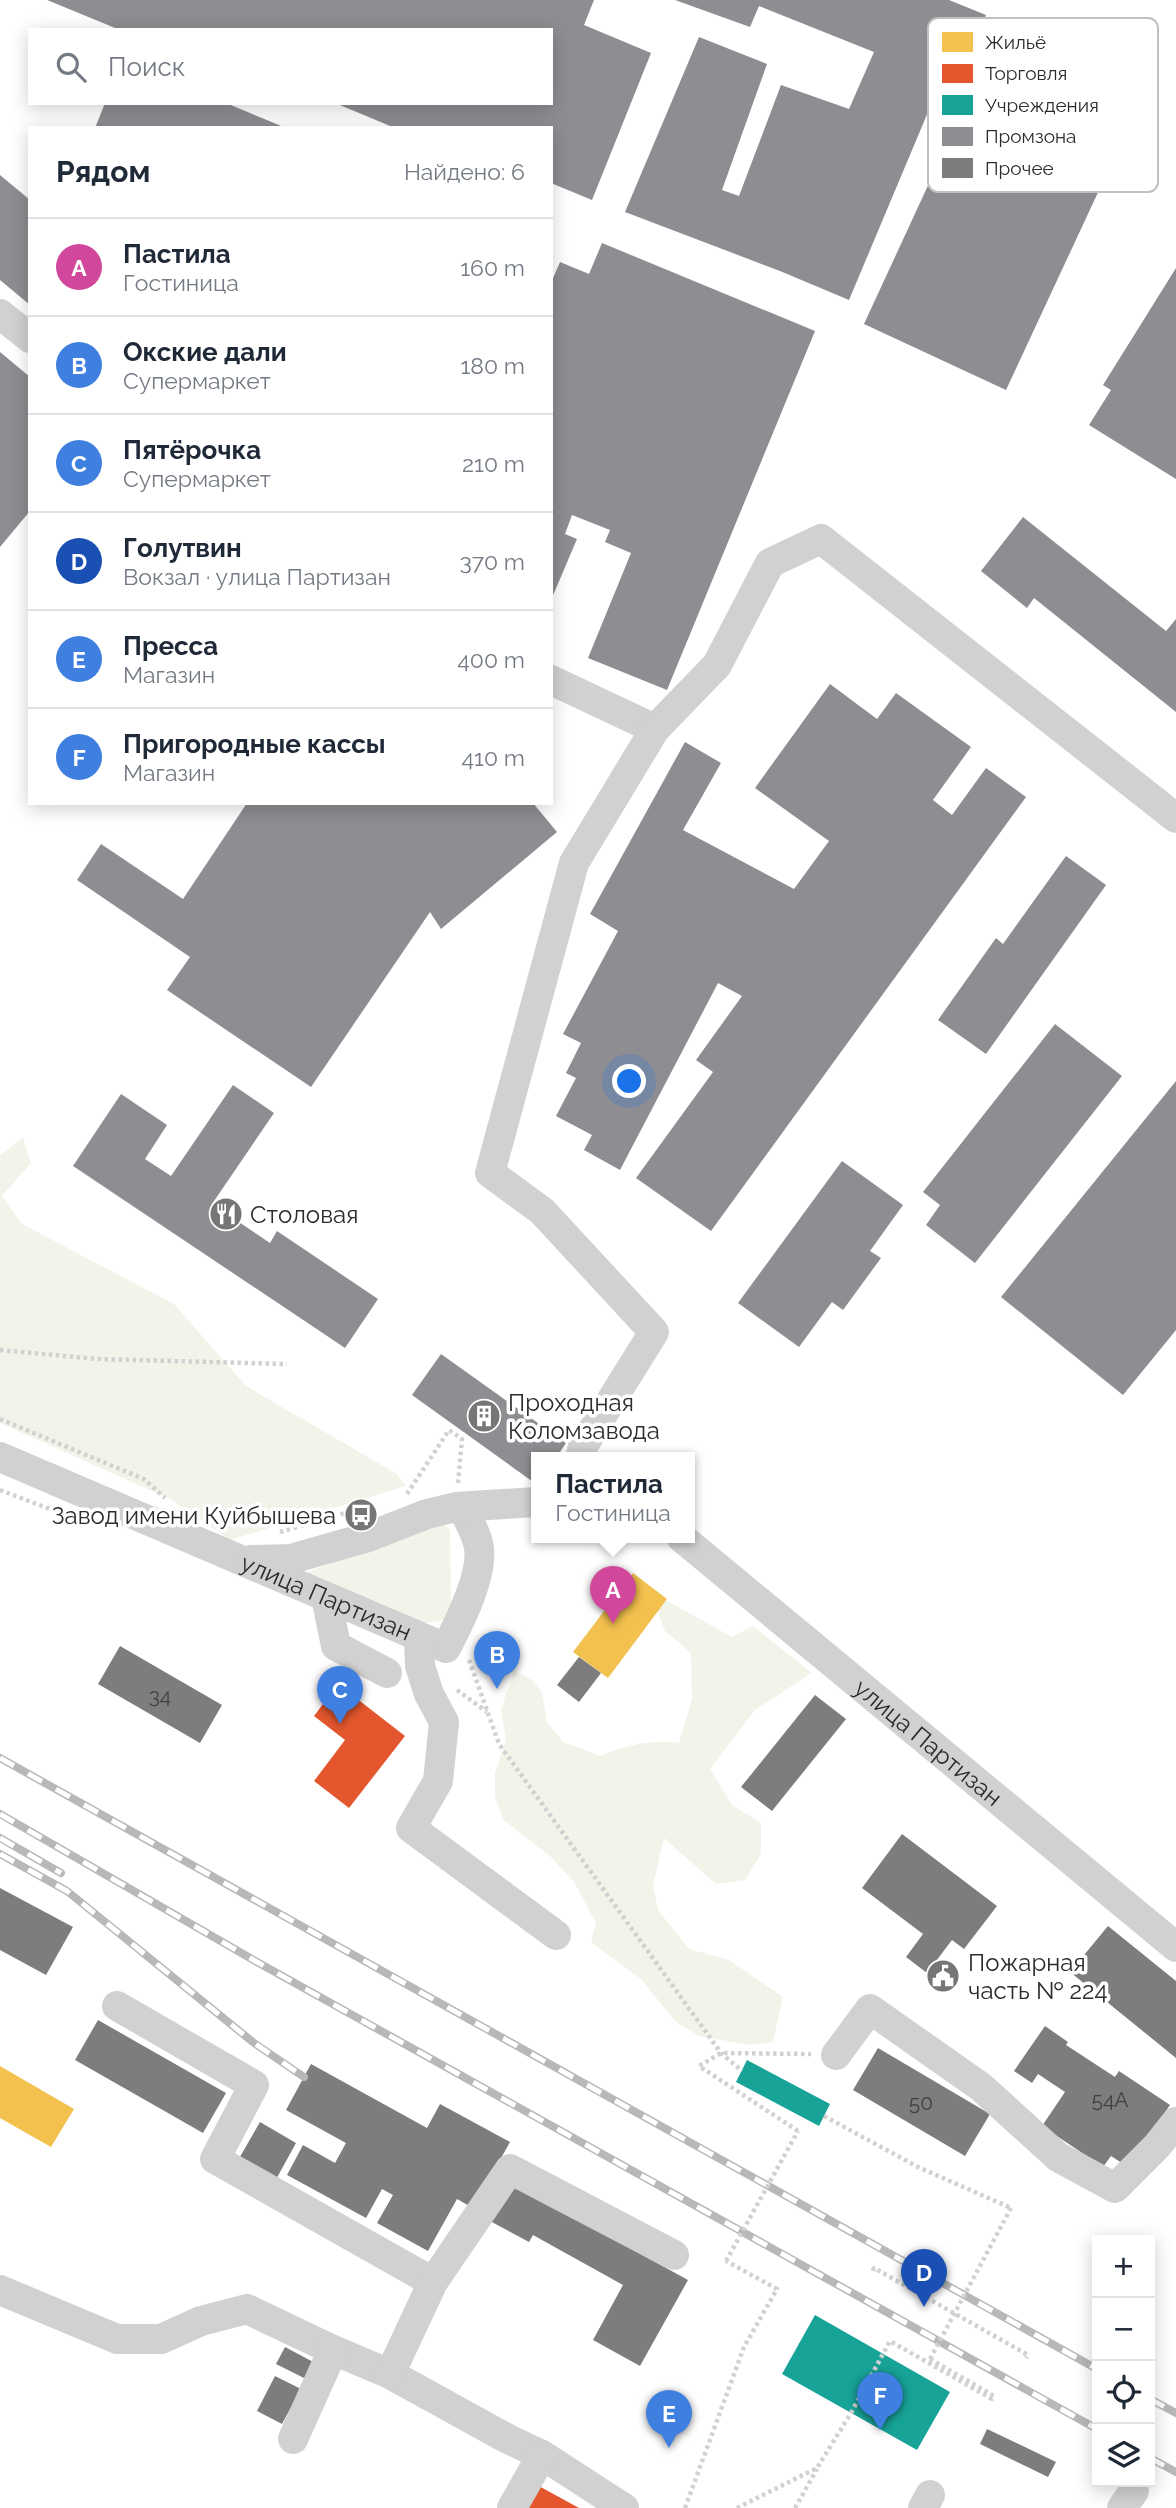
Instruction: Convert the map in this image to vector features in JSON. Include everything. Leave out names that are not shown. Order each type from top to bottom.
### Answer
[{"type":"street","points":[[0,314],[28,336]]},
{"type":"street","points":[[582,1452],[654,1332],[542,1211],[490,1173],[574,863],[655,729],[717,665],[770,563],[821,540],[1176,818]]},
{"type":"street","points":[[553,681],[655,729]]},
{"type":"street","name":"улица Партизан","points":[[0,1458],[446,1648],[464,1615],[476,1580],[479,1545],[476,1502]]},
{"type":"street","points":[[240,1560],[291,1559],[368,1537],[427,1514],[476,1502],[531,1502]]},
{"type":"street","name":"улица Партизан","points":[[688,1543],[1176,1947]]},
{"type":"street","points":[[326,1597],[336,1646],[387,1673]]},
{"type":"street","points":[[419,1637],[420,1666],[429,1694],[444,1722],[438,1781],[411,1828],[556,1935]]},
{"type":"street","points":[[117,2006],[254,2085],[215,2159],[433,2282]]},
{"type":"street","points":[[836,2055],[870,2009],[981,2087],[1058,2158],[1115,2188],[1157,2146],[1176,2122]]},
{"type":"street","points":[[390,2374],[433,2282],[510,2169],[674,2255]]},
{"type":"street","points":[[0,2290],[117,2339],[161,2340],[201,2321],[247,2309],[390,2374],[542,2455],[624,2508]]},
{"type":"street","points":[[293,2439],[333,2350]]},
{"type":"street","points":[[512,2508],[542,2455]]},
{"type":"path","points":[[0,1350],[97,1359],[286,1364]]},
{"type":"path","points":[[0,1419],[144,1479],[172,1504]]},
{"type":"path","points":[[455,1435],[459,1429]]},
{"type":"path","points":[[407,1496],[449,1430],[462,1439],[476,1502]]},
{"type":"path","points":[[0,1490],[64,1515]]},
{"type":"path","points":[[276,1533],[380,1503]]},
{"type":"path","points":[[466,1654],[499,1744],[721,2053],[742,2071]]},
{"type":"path","points":[[685,2508],[744,2347],[776,2289],[726,2261],[798,2131],[699,2066],[721,2053],[836,2055]]},
{"type":"path","points":[[796,2508],[890,2341],[992,2399],[994,2396],[930,2359],[1011,2207],[918,2167],[824,2116]]},
{"type":"path","points":[[873,2271],[874,2268],[1028,2355],[1026,2358]]},
{"type":"path","points":[[737,2508],[817,2468]]},
{"type":"shaded area","points":[[23,1137],[31,1163],[2,1196],[22,1224],[174,1304],[246,1386],[397,1474],[406,1486],[230,1540],[170,1499],[0,1423],[0,1156]]},
{"type":"shaded area","points":[[432,1525],[444,1525],[450,1530],[451,1613],[443,1620],[425,1623],[305,1573]]},
{"type":"shaded area","points":[[651,1592],[732,1637],[753,1626],[812,1673],[755,1710],[710,1769],[732,1805],[761,1823],[761,1854],[745,1880],[716,1884],[664,1838],[653,1886],[658,1910],[689,1949],[729,1960],[783,1997],[773,2042],[750,2045],[699,2036],[676,2022],[641,1979],[591,1942],[596,1923],[574,1882],[552,1858],[504,1820],[495,1798],[495,1773],[506,1739],[501,1710],[514,1670],[533,1681],[542,1693],[547,1722],[563,1742],[601,1756],[639,1744],[679,1743],[692,1699],[691,1653],[665,1631]]},
{"type":"building: Жильё","points":[[633,1573],[667,1599],[608,1678],[573,1652]]},
{"type":"building: Жильё","points":[[0,2066],[74,2109],[51,2147],[0,2118]]},
{"type":"building: Торговля","points":[[338,1684],[405,1736],[349,1808],[314,1781],[345,1740],[314,1716]]},
{"type":"building: Торговля","points":[[537,2485],[579,2508],[524,2508]]},
{"type":"building: Учреждения","points":[[747,2060],[830,2104],[819,2126],[736,2082]]},
{"type":"building: Учреждения","points":[[815,2315],[950,2392],[917,2450],[782,2374]]},
{"type":"building: Промзона","points":[[47,0],[594,0],[584,25],[651,53],[592,200],[553,184],[553,126],[390,126],[340,105],[553,105],[553,28],[115,28]]},
{"type":"building: Промзона","points":[[675,0],[949,0],[986,15],[985,18],[928,18],[928,112],[849,300],[625,212],[699,37],[767,64],[722,190],[739,196],[781,85],[849,109],[874,52],[759,6],[750,27]]},
{"type":"building: Промзона","points":[[104,105],[231,105],[281,126],[96,126]]},
{"type":"building: Промзона","points":[[0,175],[28,198],[28,303],[0,280]]},
{"type":"building: Промзона","points":[[928,185],[928,192],[1098,192],[1006,390],[864,324]]},
{"type":"building: Промзона","points":[[602,243],[815,331],[667,690],[588,658],[631,553],[605,542],[610,530],[572,515],[565,534],[577,539],[553,595],[553,278],[560,262],[589,274]]},
{"type":"building: Промзона","points":[[1176,268],[1176,479],[1089,425],[1111,390],[1103,385]]},
{"type":"building: Промзона","points":[[0,352],[28,375],[28,513],[0,547]]},
{"type":"building: Промзона","points":[[1023,517],[1166,631],[1176,619],[1176,712],[1034,598],[1027,608],[981,571]]},
{"type":"building: Промзона","points":[[830,684],[877,719],[896,693],[971,747],[933,800],[952,815],[986,768],[1026,797],[711,1231],[636,1178],[713,1072],[696,1060],[742,996],[718,983],[620,1170],[584,1150],[592,1135],[556,1116],[576,1078],[566,1073],[581,1043],[563,1034],[618,931],[590,914],[685,742],[721,763],[683,830],[794,889],[829,841],[755,788]]},
{"type":"building: Промзона","points":[[246,805],[535,805],[557,832],[441,929],[430,912],[311,1087],[167,990],[190,957],[77,880],[101,844],[183,899]]},
{"type":"building: Промзона","points":[[1066,856],[1106,885],[986,1054],[938,1020],[996,938],[1003,944]]},
{"type":"building: Промзона","points":[[1055,1024],[1122,1076],[975,1263],[926,1225],[940,1205],[923,1192]]},
{"type":"building: Промзона","points":[[1176,1081],[1176,1330],[1123,1395],[1001,1297]]},
{"type":"building: Промзона","points":[[233,1085],[274,1113],[212,1204],[270,1243],[277,1231],[378,1299],[345,1348],[73,1166],[121,1094],[167,1125],[145,1159],[171,1176]]},
{"type":"building: Промзона","points":[[842,1161],[903,1205],[870,1251],[881,1258],[843,1310],[832,1302],[799,1347],[738,1303]]},
{"type":"building: Промзона","name":"Проходная Коломзавода","points":[[441,1354],[566,1443],[560,1452],[531,1452],[531,1480],[412,1395]]},
{"type":"building: Прочее","points":[[120,1646],[222,1705],[200,1743],[98,1684]]},
{"type":"building: Прочее","points":[[579,1657],[601,1673],[579,1702],[557,1685]]},
{"type":"building: Прочее","points":[[815,1695],[846,1719],[772,1811],[741,1787]]},
{"type":"building: Прочее","points":[[902,1834],[997,1906],[964,1949],[952,1940],[927,1973],[906,1957],[923,1934],[862,1888]]},
{"type":"building: Прочее","points":[[0,1888],[73,1927],[46,1975],[0,1950]]},
{"type":"building: Прочее","points":[[1108,1926],[1176,1981],[1176,2058],[1070,1972]]},
{"type":"building: Прочее","points":[[98,2020],[226,2093],[203,2133],[75,2060]]},
{"type":"building: Прочее","points":[[1045,2026],[1068,2042],[1066,2045],[1115,2077],[1119,2071],[1170,2105],[1128,2167],[1111,2156],[1103,2167],[1042,2126],[1065,2092],[1038,2074],[1032,2083],[1014,2071]]},
{"type":"building: Прочее","points":[[878,2048],[990,2114],[965,2156],[853,2090]]},
{"type":"building: Прочее","points":[[311,2064],[427,2128],[440,2104],[510,2142],[473,2208],[457,2199],[428,2251],[377,2223],[393,2195],[382,2189],[366,2218],[287,2175],[303,2145],[335,2163],[346,2143],[286,2110]]},
{"type":"building: Прочее","points":[[260,2122],[296,2143],[274,2183],[237,2162]]},
{"type":"building: Прочее","points":[[511,2183],[688,2280],[640,2366],[593,2340],[623,2285],[533,2235],[529,2242],[490,2221]]},
{"type":"building: Прочее","points":[[285,2347],[317,2364],[308,2380],[276,2364]]},
{"type":"building: Прочее","points":[[275,2376],[301,2389],[282,2424],[257,2411]]},
{"type":"building: Прочее","points":[[987,2429],[1056,2462],[1048,2477],[980,2444]]},
{"type":"railway","points":[[0,1758],[1092,2366]]},
{"type":"railway","points":[[0,1814],[257,1962],[1092,2426]]},
{"type":"railway","points":[[0,1838],[61,1873]]},
{"type":"railway","points":[[0,1854],[67,1891],[254,2043],[304,2077]]},
{"type":"railway","points":[[1155,2402],[1176,2413]]},
{"type":"railway","points":[[1155,2461],[1176,2472]]},
{"type":"place","name":"Столовая","points":[[226,1214]]},
{"type":"place","name":"Проходная Коломзавода","points":[[484,1416]]},
{"type":"place","name":"Завод имени Куйбышева","points":[[361,1515]]},
{"type":"place","name":"Пастила","points":[[613,1624]]},
{"type":"place","name":"Окские дали","points":[[497,1689]]},
{"type":"place","name":"Пятёрочка","points":[[340,1724]]},
{"type":"place","name":"Пожарная часть № 224","points":[[943,1976]]},
{"type":"place","name":"Голутвин","points":[[924,2307]]},
{"type":"place","name":"Пригородные кассы","points":[[880,2430]]},
{"type":"place","name":"Пресса","points":[[669,2448]]}]
